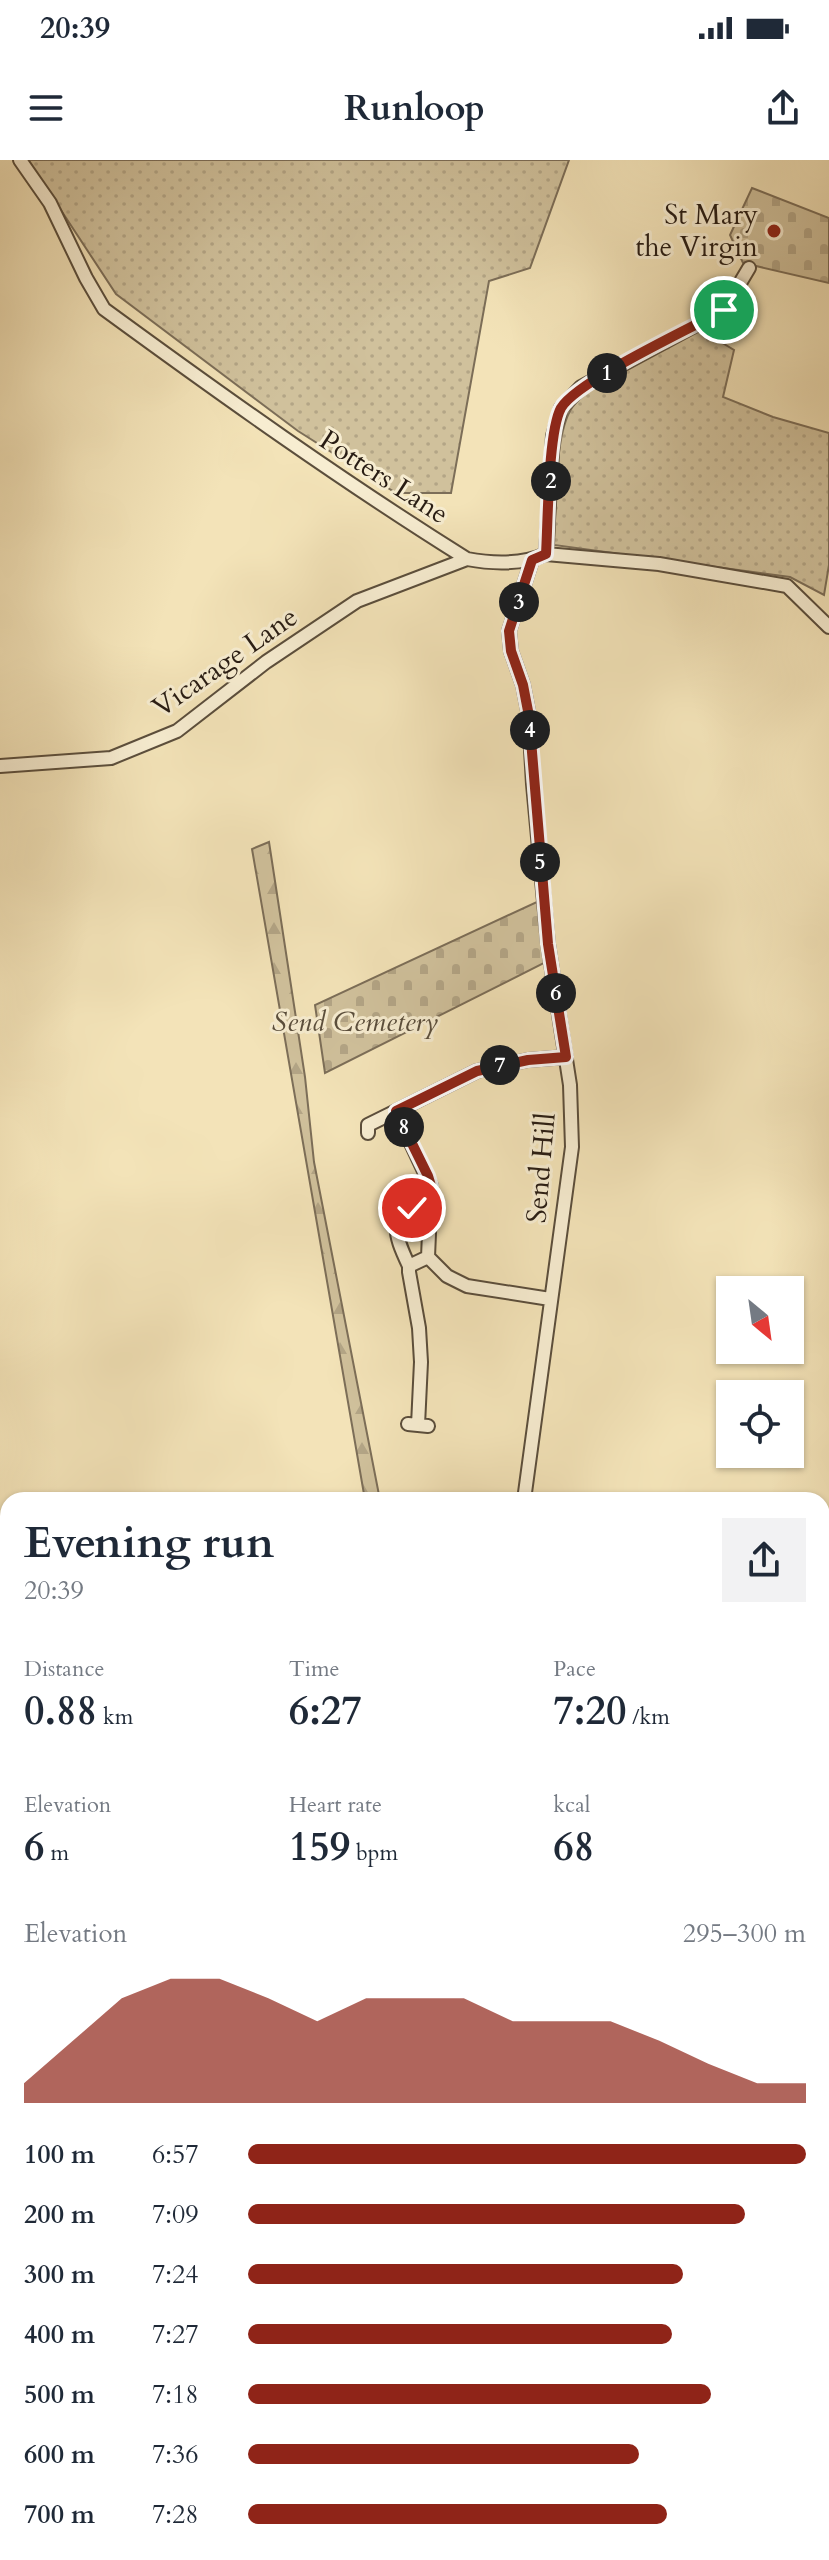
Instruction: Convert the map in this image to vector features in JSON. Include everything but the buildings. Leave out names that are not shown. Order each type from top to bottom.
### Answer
[{"type":"street","name":"Potters Lane","points":[[20,160],[50,203],[104,309],[290,445],[336,471],[467,559],[492,564],[532,560],[546,554],[659,564],[787,586],[829,627]]},
{"type":"street","points":[[546,554],[553,436],[561,408],[581,387],[724,310],[749,268]]},
{"type":"street","name":"Vicarage Lane","points":[[0,766],[111,758],[177,731],[266,662],[357,601],[467,559]]},
{"type":"street","name":"Send Hill","points":[[525,1492],[572,1147],[570,1085],[548,944],[529,716],[523,685],[511,651],[509,631],[532,560]]},
{"type":"street","points":[[368,1133],[368,1125],[477,1071],[516,1062],[566,1057]]},
{"type":"street","points":[[396,1111],[431,1186],[428,1257],[447,1276],[467,1286],[550,1299]]},
{"type":"street","points":[[418,1425],[419,1328],[409,1266],[400,1247],[396,1226],[401,1214],[412,1208],[429,1206]]},
{"type":"street","points":[[409,1266],[428,1257]]},
{"type":"green space","points":[[28,160],[569,160],[530,268],[489,281],[451,493],[396,493],[298,431],[116,294]]},
{"type":"green space","points":[[752,188],[829,218],[829,283],[743,263],[730,235]]},
{"type":"green space","points":[[699,329],[734,350],[723,397],[773,417],[829,433],[829,565],[824,595],[790,577],[554,545],[558,457],[570,411],[609,377]]},
{"type":"green space","points":[[269,842],[305,1077],[314,1162],[378,1492],[364,1492],[252,849]]},
{"type":"green space","name":"Send Cemetery","points":[[539,901],[544,963],[325,1073],[315,1005]]},
{"type":"place","name":"St Mary the Virgin","points":[[774,231]]},
{"type":"route","points":[[412,1208],[429,1206],[431,1186],[396,1111],[477,1071],[528,1060],[566,1057],[548,944],[529,716],[523,685],[511,651],[509,631],[532,560],[546,554],[553,436],[561,408],[581,387],[724,310]]}]
